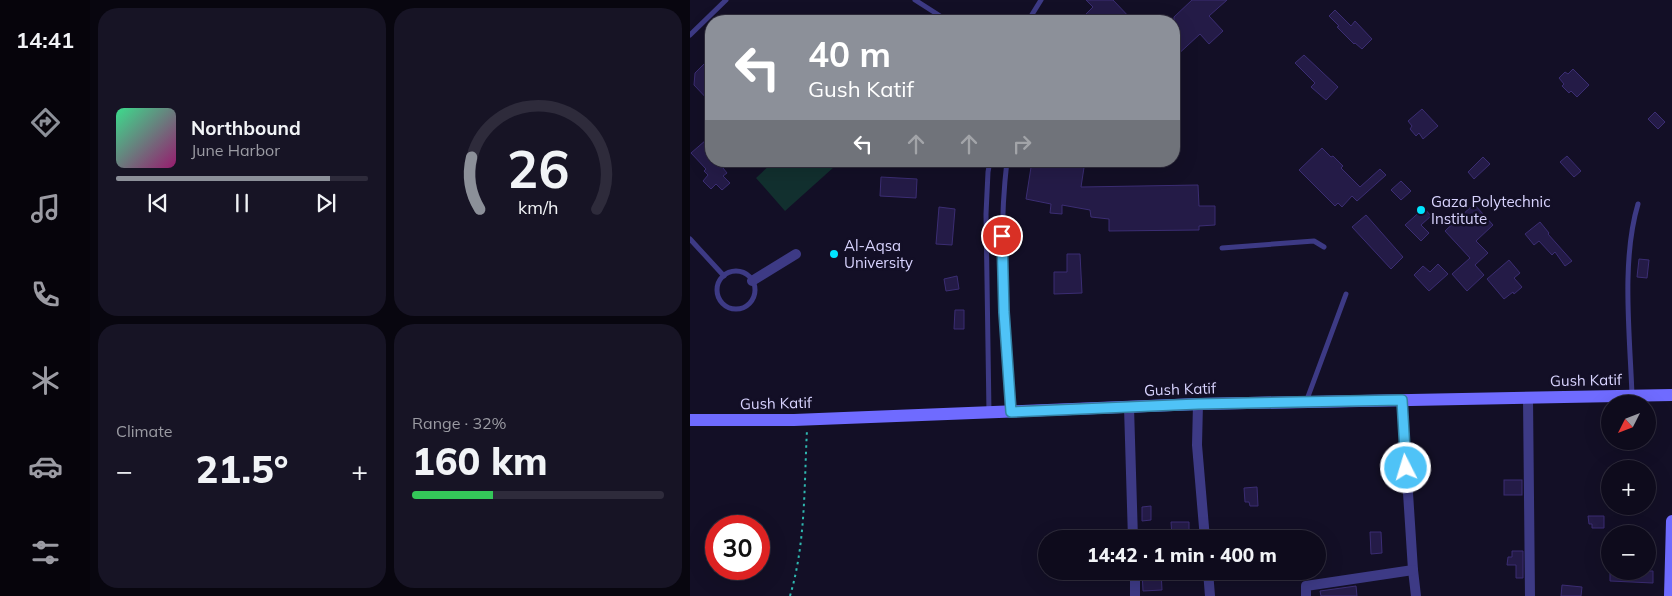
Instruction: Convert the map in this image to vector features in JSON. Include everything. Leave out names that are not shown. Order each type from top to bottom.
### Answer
[{"type":"main road","name":"Gush Katif","points":[[1656,395],[1672,395]]},
{"type":"main road","name":"Gush Katif","points":[[690,420],[807,419],[1198,404],[1601,397]]},
{"type":"main road","points":[[1670,596],[1672,521]]},
{"type":"street","points":[[752,281],[796,254]]},
{"type":"street","points":[[1528,398],[1530,596]]},
{"type":"street","points":[[1402,400],[1416,596]]},
{"type":"street","points":[[1198,404],[1197,445],[1204,530]]},
{"type":"street","points":[[1129,407],[1133,530]]},
{"type":"street","points":[[1306,596],[1306,586],[1413,570]]},
{"type":"street","points":[[1135,580],[1135,596]]},
{"type":"street","points":[[1209,580],[1210,596]]},
{"type":"lane","points":[[711,15],[726,0]]},
{"type":"lane","points":[[916,0],[939,15]]},
{"type":"lane","points":[[1034,15],[1041,0]]},
{"type":"lane","points":[[690,35],[705,20]]},
{"type":"lane","points":[[989,167],[986,214],[989,413]]},
{"type":"lane","points":[[1006,167],[1002,217],[1002,246],[1004,312],[1011,412]]},
{"type":"lane","points":[[1632,395],[1628,275],[1638,204]]},
{"type":"lane","points":[[690,239],[724,276]]},
{"type":"lane","points":[[1222,248],[1314,242],[1324,247]]},
{"type":"lane","points":[[739,272],[752,281],[754,293],[749,304],[738,309],[732,309],[722,303],[717,292],[720,280],[724,276],[728,273],[739,272]]},
{"type":"lane","points":[[1306,402],[1346,294]]},
{"type":"path","points":[[790,596],[797,574],[800,551],[807,419]]},
{"type":"green space","points":[[768,167],[834,167],[785,211],[756,178]]},
{"type":"building","points":[[1086,0],[1113,0],[1127,15],[1085,15],[1093,7]]},
{"type":"building","points":[[1192,0],[1227,0],[1209,16],[1223,31],[1209,44],[1200,34],[1180,52],[1180,15],[1176,15]]},
{"type":"building","points":[[1335,10],[1351,26],[1355,21],[1372,39],[1362,49],[1354,44],[1337,27],[1339,26],[1329,16]]},
{"type":"building","points":[[1304,55],[1338,87],[1326,100],[1311,87],[1315,83],[1295,63]]},
{"type":"building","points":[[705,63],[705,97],[694,85],[695,73]]},
{"type":"building","points":[[1573,69],[1589,85],[1577,97],[1571,91],[1569,93],[1562,86],[1564,84],[1559,78],[1565,72],[1568,74]]},
{"type":"building","points":[[1422,109],[1438,126],[1423,139],[1419,133],[1416,136],[1410,129],[1412,126],[1408,121]]},
{"type":"building","points":[[1655,112],[1665,122],[1658,129],[1648,119]]},
{"type":"building","points":[[705,141],[705,167],[724,167],[727,173],[723,176],[730,183],[722,190],[716,184],[711,189],[703,181],[708,175],[704,171],[706,169],[691,153]]},
{"type":"building","points":[[1322,148],[1343,166],[1341,168],[1360,187],[1380,169],[1386,175],[1357,201],[1352,196],[1342,207],[1338,203],[1335,206],[1299,170]]},
{"type":"building","points":[[1567,156],[1581,171],[1574,177],[1560,162]]},
{"type":"building","points":[[1483,157],[1490,164],[1474,179],[1468,172]]},
{"type":"building","points":[[1031,167],[1084,167],[1081,187],[1198,185],[1199,206],[1215,206],[1215,225],[1199,226],[1199,230],[1109,231],[1109,219],[1091,217],[1090,210],[1062,205],[1062,214],[1050,213],[1051,204],[1026,199]]},
{"type":"building","points":[[881,177],[917,179],[916,198],[880,196]]},
{"type":"building","points":[[1401,181],[1411,191],[1401,200],[1391,190]]},
{"type":"building","points":[[1474,204],[1493,225],[1476,241],[1488,253],[1475,265],[1484,275],[1467,291],[1452,274],[1470,258],[1445,231]]},
{"type":"building","points":[[939,207],[955,209],[952,245],[936,244]]},
{"type":"building","points":[[1424,208],[1431,216],[1421,225],[1429,233],[1421,241],[1405,225]]},
{"type":"building","points":[[1366,215],[1403,257],[1391,269],[1352,227]]},
{"type":"building","points":[[1540,222],[1572,261],[1565,266],[1555,252],[1552,255],[1539,241],[1534,245],[1525,234]]},
{"type":"building","points":[[1067,254],[1080,254],[1082,293],[1054,294],[1054,272],[1067,272]]},
{"type":"building","points":[[1639,259],[1649,260],[1647,278],[1637,277]]},
{"type":"building","points":[[1509,260],[1520,273],[1514,278],[1522,287],[1504,299],[1487,279]]},
{"type":"building","points":[[1438,264],[1448,274],[1429,291],[1414,275],[1423,266],[1430,272]]},
{"type":"building","points":[[957,276],[959,289],[946,291],[944,279]]},
{"type":"building","points":[[955,310],[964,310],[964,329],[954,329]]},
{"type":"building","points":[[1504,480],[1522,480],[1522,495],[1504,495]]},
{"type":"building","points":[[1257,487],[1258,506],[1250,506],[1249,502],[1245,502],[1244,488]]},
{"type":"building","points":[[1151,506],[1151,520],[1142,521],[1142,507]]},
{"type":"building","points":[[1588,516],[1604,516],[1604,525],[1601,525],[1601,528],[1592,528],[1592,524],[1589,524]]},
{"type":"building","points":[[1171,522],[1189,522],[1189,530],[1172,530]]},
{"type":"building","points":[[1370,532],[1381,532],[1382,553],[1371,554]]},
{"type":"building","points":[[1512,551],[1523,551],[1523,578],[1516,578],[1516,565],[1507,565],[1508,557],[1512,557]]},
{"type":"building","points":[[1142,580],[1161,580],[1162,590],[1143,591]]},
{"type":"building","points":[[1653,580],[1653,583],[1610,581]]},
{"type":"building","points":[[1562,585],[1582,587],[1581,596],[1561,596]]},
{"type":"building","points":[[1356,586],[1357,596],[1321,596],[1320,591]]},
{"type":"place","name":"Gaza Polytechnic Institute","points":[[1421,210]]},
{"type":"place","name":"Al-Aqsa University","points":[[834,254]]},
{"type":"route","points":[[1002,236],[1004,312],[1011,412],[1198,404],[1402,400],[1406,468]]}]
